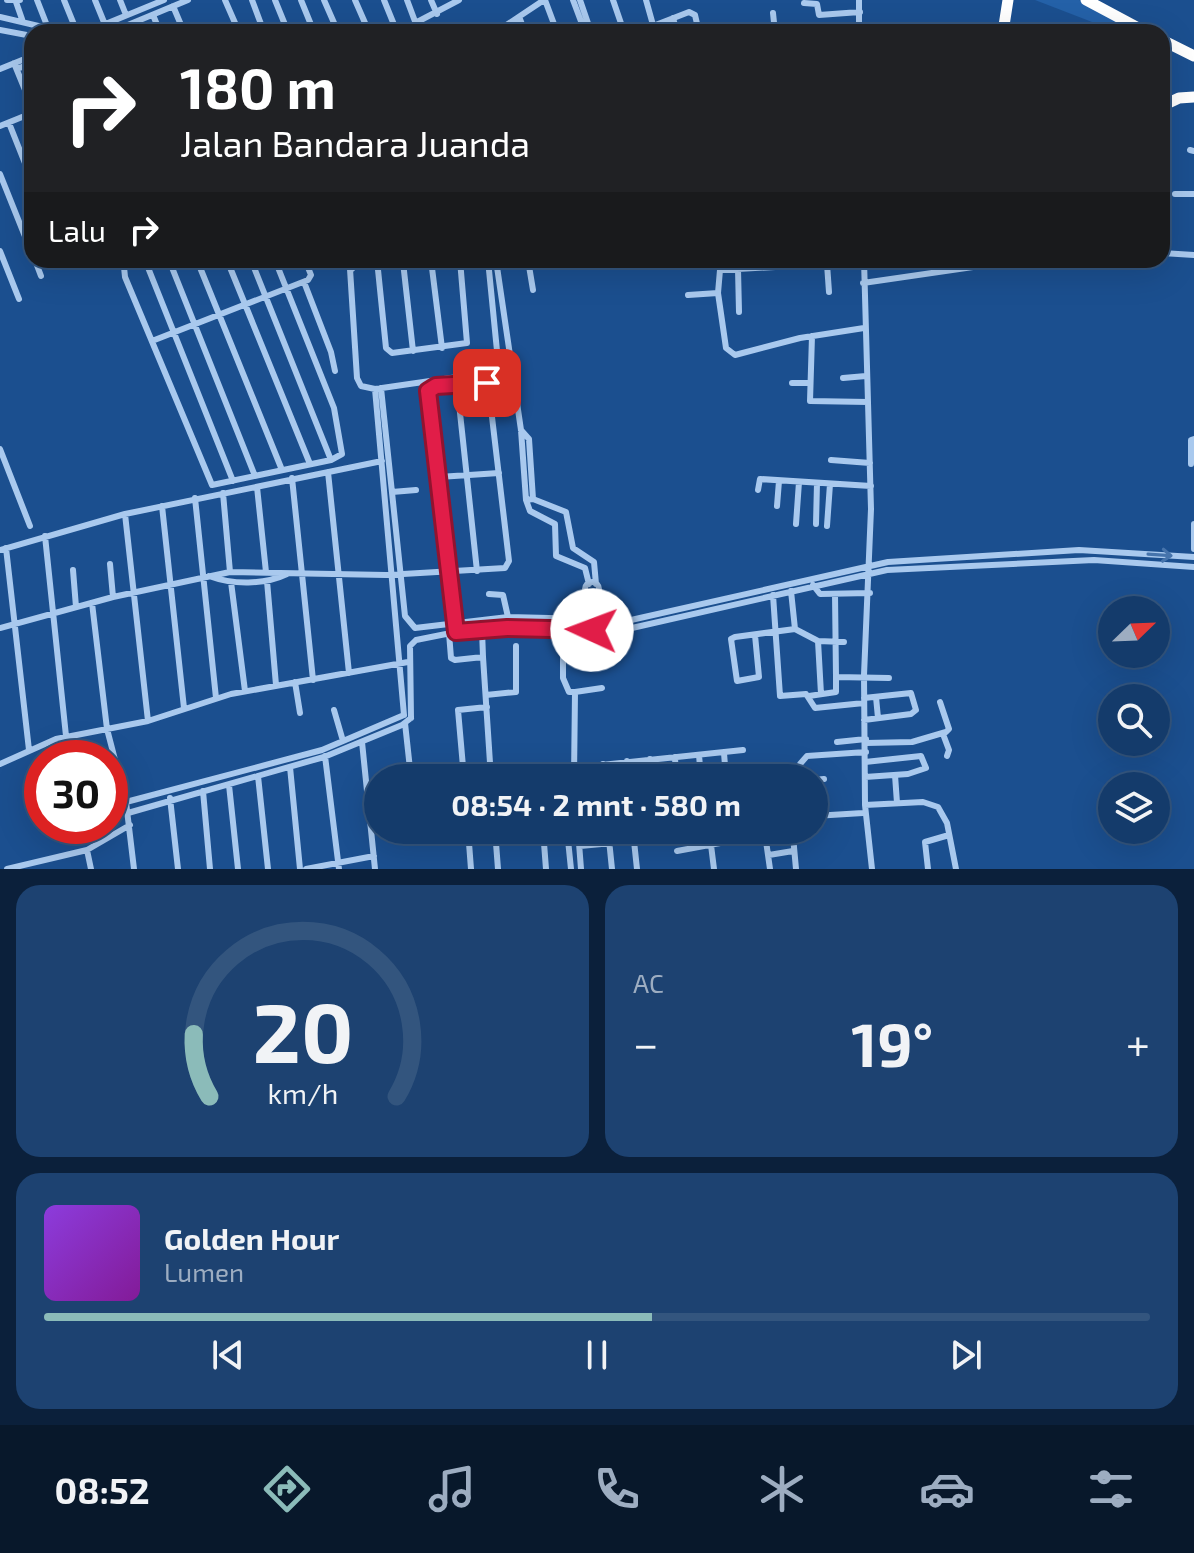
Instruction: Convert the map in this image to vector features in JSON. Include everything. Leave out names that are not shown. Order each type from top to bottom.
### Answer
[{"type":"highway","points":[[1004,24],[1008,0]]},
{"type":"highway","points":[[1086,0],[1131,24]]},
{"type":"highway","points":[[1170,44],[1194,56]]},
{"type":"highway","points":[[1170,102],[1194,97]]},
{"type":"street","points":[[7,0],[18,1],[23,22]]},
{"type":"street","points":[[37,0],[44,24]]},
{"type":"street","points":[[64,0],[74,24]]},
{"type":"street","points":[[95,0],[105,24],[147,3],[164,0]]},
{"type":"street","points":[[120,0],[126,15]]},
{"type":"street","points":[[138,24],[188,0]]},
{"type":"street","points":[[225,0],[235,24]]},
{"type":"street","points":[[252,0],[261,24]]},
{"type":"street","points":[[275,0],[285,24]]},
{"type":"street","points":[[301,0],[311,24]]},
{"type":"street","points":[[324,0],[334,24]]},
{"type":"street","points":[[355,0],[366,24]]},
{"type":"street","points":[[384,0],[394,24]]},
{"type":"street","points":[[407,0],[416,24],[455,1]]},
{"type":"street","points":[[431,0],[437,14]]},
{"type":"street","points":[[511,24],[545,0],[554,24]]},
{"type":"street","points":[[573,0],[586,24]]},
{"type":"street","points":[[580,0],[584,24]]},
{"type":"street","points":[[613,0],[621,24]]},
{"type":"street","points":[[646,0],[653,24]]},
{"type":"street","points":[[859,0],[859,24]]},
{"type":"street","points":[[804,3],[817,4],[818,15],[860,12]]},
{"type":"street","points":[[173,6],[181,24]]},
{"type":"street","points":[[663,24],[693,13],[697,24]]},
{"type":"street","points":[[773,13],[774,24]]},
{"type":"street","points":[[153,15],[157,24]]},
{"type":"street","points":[[0,17],[29,24]]},
{"type":"street","points":[[673,18],[675,24]]},
{"type":"street","points":[[520,19],[522,24]]},
{"type":"street","points":[[0,30],[24,34]]},
{"type":"street","points":[[15,66],[24,61]]},
{"type":"street","points":[[0,69],[24,64]]},
{"type":"street","points":[[15,66],[24,89]]},
{"type":"street","points":[[0,126],[24,115]]},
{"type":"street","points":[[9,123],[24,161]]},
{"type":"street","points":[[0,174],[24,234]]},
{"type":"street","points":[[1175,194],[1194,194]]},
{"type":"street","points":[[0,251],[19,299]]},
{"type":"street","points":[[1170,254],[1194,255]]},
{"type":"street","points":[[38,268],[41,276]]},
{"type":"street","points":[[127,268],[124,272],[211,484],[331,460],[342,454],[337,418],[278,268]]},
{"type":"street","points":[[148,268],[233,481]]},
{"type":"street","points":[[172,268],[255,476]]},
{"type":"street","points":[[200,268],[282,470]]},
{"type":"street","points":[[230,268],[310,464]]},
{"type":"street","points":[[254,268],[331,460]]},
{"type":"street","points":[[152,341],[304,282],[311,277],[308,268]]},
{"type":"street","points":[[351,268],[357,378],[361,386],[378,388],[499,371],[489,268]]},
{"type":"street","points":[[379,268],[387,351],[413,351],[463,345],[468,340],[461,268]]},
{"type":"street","points":[[403,268],[413,351]]},
{"type":"street","points":[[433,268],[442,348]]},
{"type":"street","points":[[497,268],[521,430],[529,438],[530,511],[555,524],[566,521]]},
{"type":"street","points":[[529,268],[533,290]]},
{"type":"street","points":[[746,268],[720,270],[718,293],[723,337],[729,352],[735,355],[812,336],[864,328]]},
{"type":"street","points":[[827,268],[829,292]]},
{"type":"street","points":[[864,268],[871,486],[870,719],[866,741],[864,809],[872,869]]},
{"type":"street","points":[[863,283],[966,268]]},
{"type":"street","points":[[739,312],[742,269]]},
{"type":"street","points":[[304,282],[333,356],[335,371]]},
{"type":"street","points":[[688,295],[718,293]]},
{"type":"street","points":[[812,336],[810,399],[813,402],[868,402]]},
{"type":"street","points":[[843,378],[866,376]]},
{"type":"street","points":[[792,383],[810,383]]},
{"type":"street","points":[[457,385],[477,571]]},
{"type":"street","points":[[0,628],[170,583],[230,572],[397,574],[449,573],[505,568],[509,561],[491,385],[436,386],[428,391],[439,477],[449,573],[454,623],[451,660],[483,657]]},
{"type":"street","points":[[378,388],[382,461],[397,574]]},
{"type":"street","points":[[378,388],[392,492],[410,764]]},
{"type":"street","points":[[1191,464],[1191,440],[1194,439]]},
{"type":"street","points":[[0,449],[30,526]]},
{"type":"street","points":[[831,460],[870,463]]},
{"type":"street","points":[[28,740],[3,549],[125,514],[382,461]]},
{"type":"street","points":[[328,472],[349,673]]},
{"type":"street","points":[[439,477],[499,473]]},
{"type":"street","points":[[292,478],[299,574],[313,680]]},
{"type":"street","points":[[758,490],[760,479],[871,486]]},
{"type":"street","points":[[777,506],[779,481]]},
{"type":"street","points":[[796,524],[799,482]]},
{"type":"street","points":[[816,524],[817,483]]},
{"type":"street","points":[[827,526],[830,484]]},
{"type":"street","points":[[257,487],[266,572]]},
{"type":"street","points":[[392,492],[416,490]]},
{"type":"street","points":[[223,493],[230,572]]},
{"type":"street","points":[[195,498],[206,577],[216,698]]},
{"type":"street","points":[[529,499],[564,511],[574,550],[594,562],[593,584]]},
{"type":"street","points":[[162,506],[184,708]]},
{"type":"street","points":[[125,514],[148,721]]},
{"type":"street","points":[[555,524],[556,556],[585,568],[599,590],[592,594],[592,630]]},
{"type":"street","points":[[1194,524],[1194,549]]},
{"type":"street","points":[[45,536],[66,736]]},
{"type":"street","points":[[401,617],[418,628],[508,617],[631,620],[871,564],[1079,550],[1194,557]]},
{"type":"street","points":[[933,559],[934,567]]},
{"type":"street","points":[[405,663],[410,646],[416,640],[482,630],[632,628],[870,572],[1094,560],[1194,567]]},
{"type":"street","points":[[110,564],[113,597]]},
{"type":"street","points":[[73,570],[76,607]]},
{"type":"street","points":[[206,577],[231,582],[267,581],[287,574]]},
{"type":"street","points":[[267,581],[276,685]]},
{"type":"street","points":[[231,582],[245,691]]},
{"type":"street","points":[[813,585],[820,594],[870,593]]},
{"type":"street","points":[[771,588],[780,696],[836,692],[835,594]]},
{"type":"street","points":[[791,591],[795,629]]},
{"type":"street","points":[[489,594],[503,595],[508,617]]},
{"type":"street","points":[[92,603],[110,740]]},
{"type":"street","points":[[563,618],[563,683],[569,692],[602,688]]},
{"type":"street","points":[[755,635],[760,681],[736,681],[730,642],[733,638],[795,629],[818,641],[844,642]]},
{"type":"street","points":[[482,630],[490,764]]},
{"type":"street","points":[[818,641],[821,694]]},
{"type":"street","points":[[486,695],[516,692],[516,646]]},
{"type":"street","points":[[56,739],[148,721],[245,691],[405,663]]},
{"type":"street","points":[[836,677],[889,678]]},
{"type":"street","points":[[295,682],[300,713]]},
{"type":"street","points":[[573,764],[575,692]]},
{"type":"street","points":[[809,696],[815,708],[911,693],[916,701],[914,713],[870,719]]},
{"type":"street","points":[[869,699],[870,719]]},
{"type":"street","points":[[837,742],[912,742],[943,734],[949,729],[940,702]]},
{"type":"street","points":[[463,764],[458,710],[487,707]]},
{"type":"street","points":[[334,710],[343,741]]},
{"type":"street","points":[[128,801],[343,741],[407,719]]},
{"type":"street","points":[[134,869],[128,813],[170,798],[229,785],[325,756],[362,742],[407,719]]},
{"type":"street","points":[[943,734],[949,750],[947,756]]},
{"type":"street","points":[[362,742],[375,869]]},
{"type":"street","points":[[603,764],[743,750]]},
{"type":"street","points":[[0,764],[24,752]]},
{"type":"street","points":[[800,764],[807,756],[866,752]]},
{"type":"street","points":[[724,753],[725,764]]},
{"type":"street","points":[[699,755],[700,764]]},
{"type":"street","points":[[325,756],[338,866]]},
{"type":"street","points":[[675,757],[675,764]]},
{"type":"street","points":[[865,762],[924,758],[924,770],[865,777]]},
{"type":"street","points":[[650,759],[651,764]]},
{"type":"street","points":[[290,767],[303,869],[338,866],[374,856]]},
{"type":"street","points":[[895,775],[897,803]]},
{"type":"street","points":[[258,776],[268,869]]},
{"type":"street","points":[[229,785],[238,869]]},
{"type":"street","points":[[203,791],[210,869]]},
{"type":"street","points":[[170,798],[178,869]]},
{"type":"street","points":[[828,816],[849,815],[897,803],[935,805],[944,817],[956,869]]},
{"type":"street","points":[[844,805],[849,815]]},
{"type":"street","points":[[7,869],[51,865],[87,850],[130,825]]},
{"type":"street","points":[[928,869],[925,842],[949,835]]},
{"type":"street","points":[[469,844],[471,869]]},
{"type":"street","points":[[496,844],[498,869]]},
{"type":"street","points":[[544,844],[546,869]]},
{"type":"street","points":[[568,844],[571,869]]},
{"type":"street","points":[[581,869],[580,846],[609,844],[612,869]]},
{"type":"street","points":[[634,844],[637,869]]},
{"type":"street","points":[[677,851],[716,844]]},
{"type":"street","points":[[767,844],[770,869]]},
{"type":"street","points":[[792,844],[796,869]]},
{"type":"street","points":[[711,845],[714,869]]},
{"type":"street","points":[[87,850],[91,869]]},
{"type":"street","points":[[769,855],[793,851]]},
{"type":"shaded area","points":[[1035,0],[1079,0],[1122,24],[1097,24]]},
{"type":"route","points":[[487,383],[436,386],[428,391],[456,632],[507,628],[592,630]]}]
